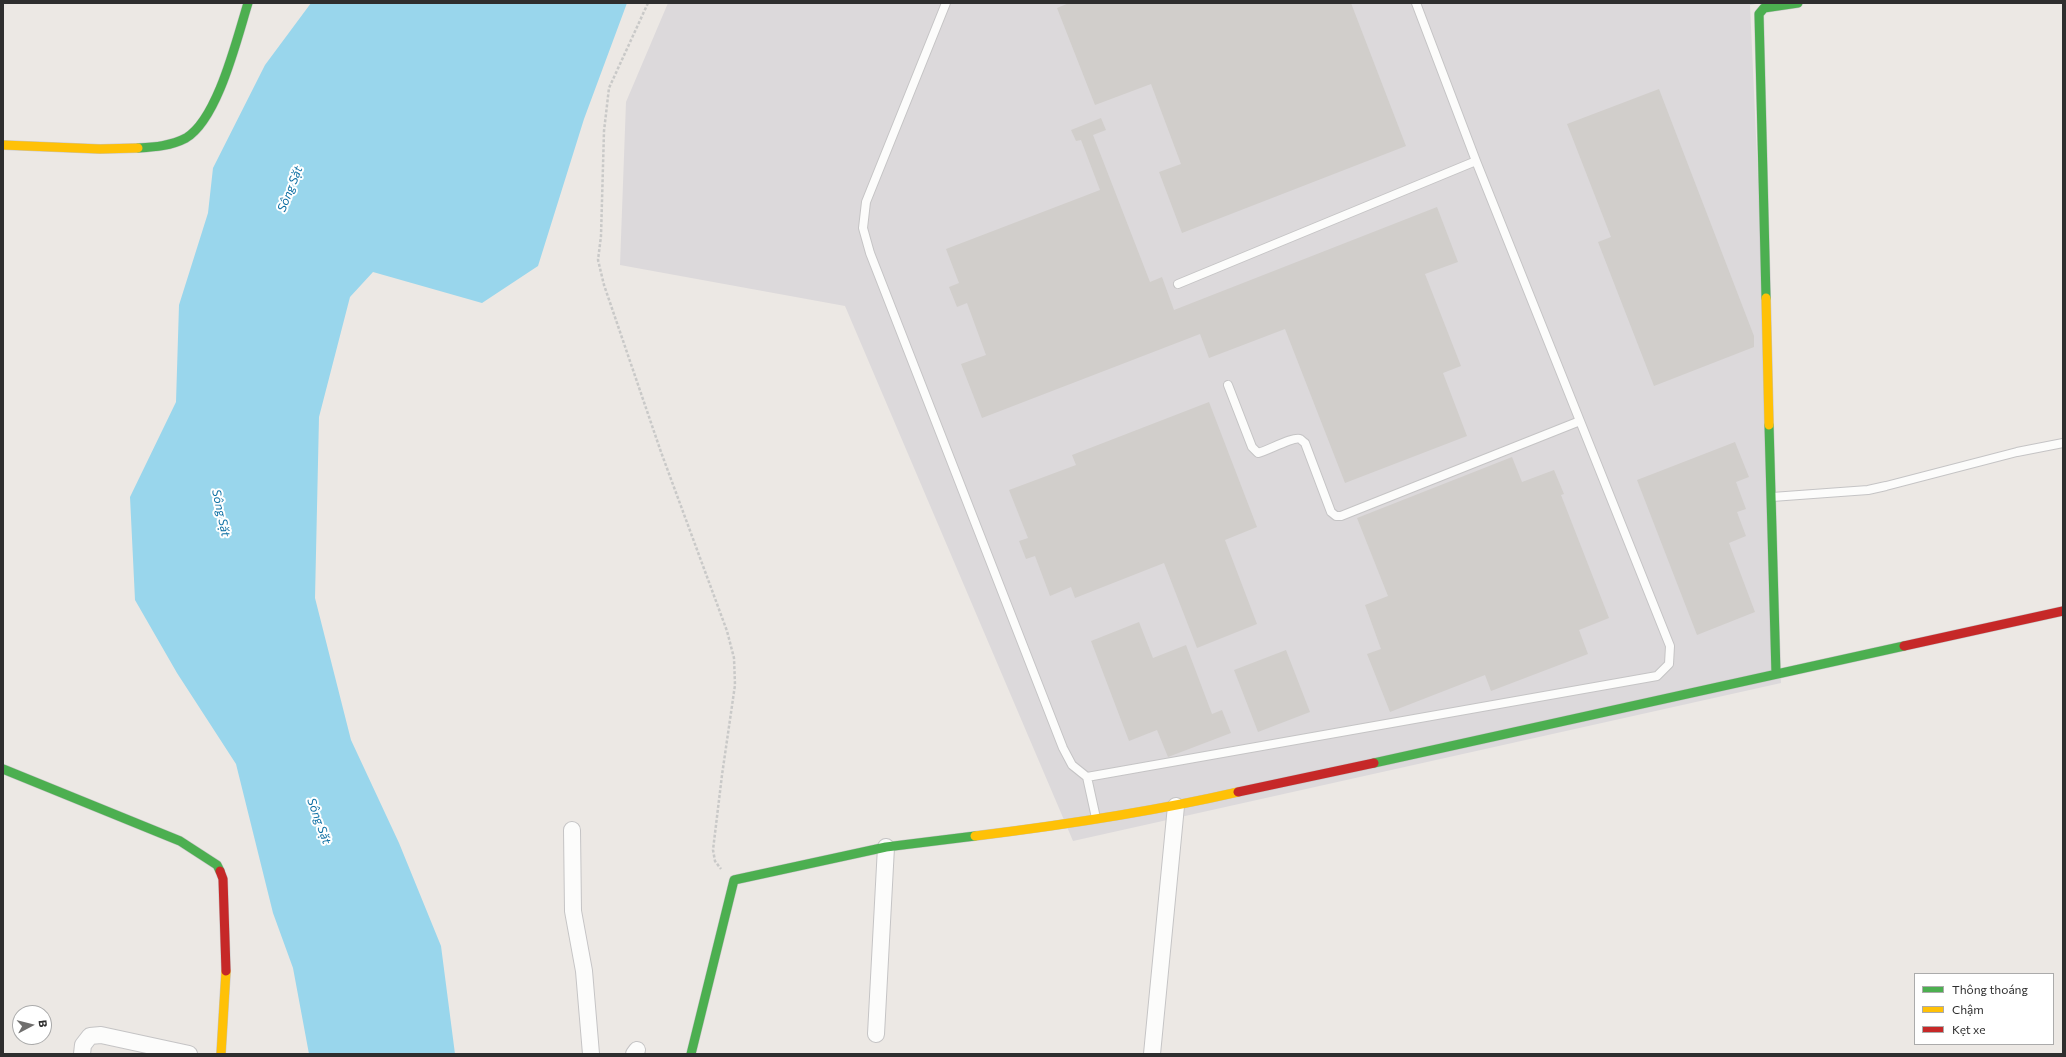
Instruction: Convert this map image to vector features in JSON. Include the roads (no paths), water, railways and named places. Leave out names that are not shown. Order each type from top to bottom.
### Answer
[{"type":"street","points":[[3,145],[144,148],[176,143],[186,137],[198,125],[216,96],[225,75],[248,3]]},
{"type":"street","points":[[1776,674],[1758,24],[1760,14],[1764,8],[1798,3]]},
{"type":"street","points":[[691,1054],[734,880],[886,847],[1049,827],[1176,806],[2063,611]]},
{"type":"street","points":[[3,768],[180,841],[217,865],[222,872],[223,879],[226,941],[221,1054]]},
{"type":"street","points":[[1152,1054],[1176,806]]},
{"type":"street","points":[[572,830],[572,910],[584,971],[591,1054]]},
{"type":"street","points":[[876,1034],[886,847]]},
{"type":"street","points":[[82,1054],[83,1045],[90,1036],[101,1035],[189,1054]]},
{"type":"lane","points":[[946,3],[866,202],[863,228],[873,260],[1063,748],[1072,765],[1087,777],[1096,819]]},
{"type":"lane","points":[[1087,777],[1657,676],[1669,664],[1670,646],[1476,161],[1416,3]]},
{"type":"lane","points":[[1178,284],[1476,161]]},
{"type":"lane","points":[[1228,385],[1252,447],[1258,453],[1267,451],[1295,438],[1301,439],[1305,443],[1331,512],[1336,516],[1341,516],[1580,421]]},
{"type":"lane","points":[[1772,497],[1868,490],[2017,452],[2063,443]]},
{"type":"water","name":"Sông Sặt","points":[[311,3],[627,3],[584,119],[538,266],[482,303],[373,272],[350,297],[319,417],[315,598],[351,740],[399,843],[441,946],[455,1054],[309,1054],[293,968],[273,913],[236,764],[177,673],[135,600],[130,497],[176,402],[179,305],[208,213],[213,168],[265,65]]}]
